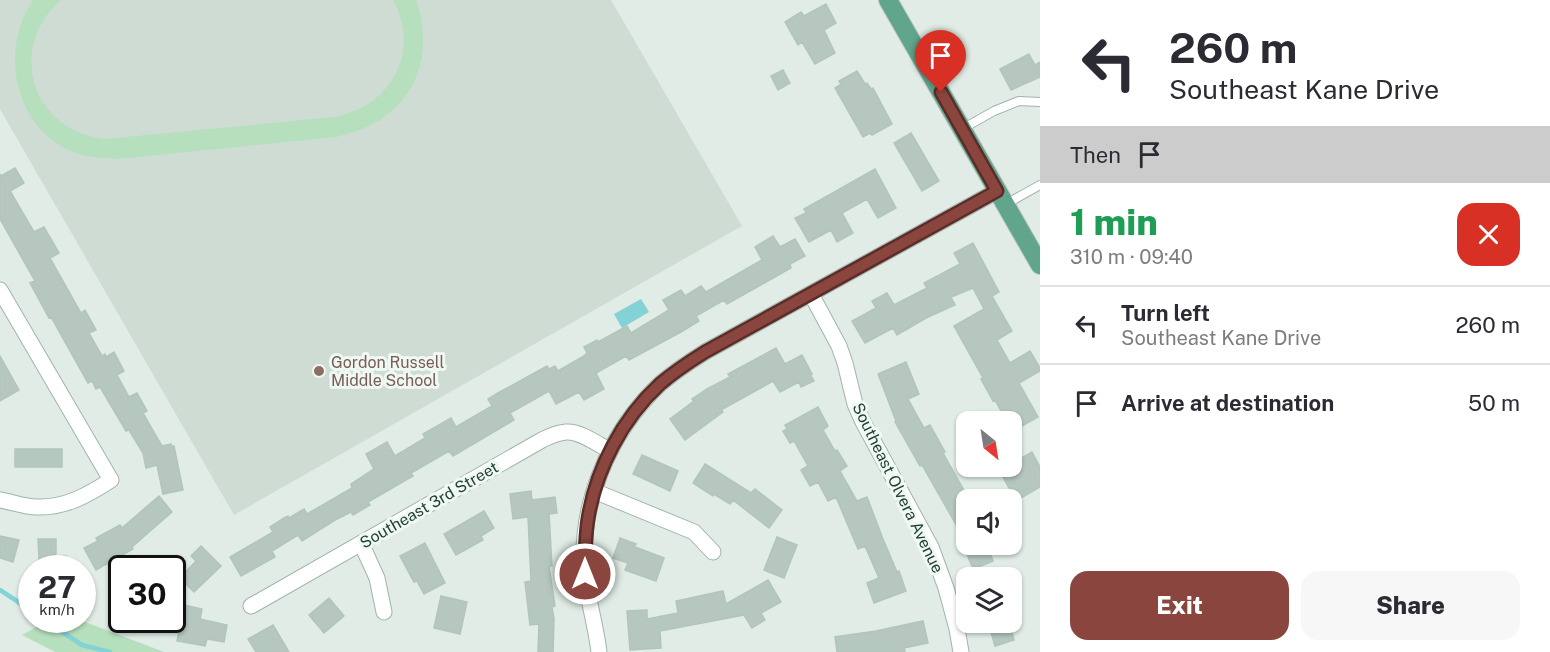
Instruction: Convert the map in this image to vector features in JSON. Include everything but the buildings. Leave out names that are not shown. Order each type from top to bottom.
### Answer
[{"type":"main road","points":[[888,0],[1040,265]]},
{"type":"street","points":[[599,652],[585,574],[588,520],[594,491],[610,451],[648,396],[682,366],[705,352],[811,294],[1001,198]]},
{"type":"street","points":[[0,290],[111,480],[89,495],[54,506],[36,507],[0,500]]},
{"type":"street","name":"Southeast Olvera Avenue","points":[[811,294],[839,346],[855,404],[863,422],[931,547],[946,588],[962,652]]},
{"type":"street","name":"Southeast 3rd Street","points":[[251,606],[557,433],[568,431],[579,434],[610,451]]},
{"type":"street","points":[[594,491],[694,532],[713,552]]},
{"type":"street","points":[[361,543],[377,578],[384,612]]},
{"type":"lane","points":[[962,129],[994,111],[1019,101],[1040,102]]},
{"type":"lane","points":[[1001,198],[1040,186]]},
{"type":"shaded area","name":"Gordon Russell Middle School","points":[[0,0],[611,0],[742,226],[234,515],[0,109]]},
{"type":"green space","points":[[33,0],[61,0],[48,14],[33,47],[34,81],[40,98],[65,125],[84,134],[105,139],[334,117],[354,111],[371,102],[385,89],[402,57],[404,39],[401,20],[393,0],[416,0],[422,25],[423,48],[419,69],[410,89],[397,106],[380,120],[360,130],[335,137],[118,159],[99,158],[68,150],[49,138],[35,122],[24,104],[15,62],[17,40],[23,19]]},
{"type":"green space","points":[[96,626],[108,631],[108,633],[114,633],[164,652],[55,652],[22,635],[26,633],[96,633]]},
{"type":"water","points":[[641,299],[649,312],[622,328],[614,314]]},
{"type":"waterway","points":[[0,590],[18,602]]},
{"type":"waterway","points":[[64,633],[82,645],[110,652]]},
{"type":"place","name":"Gordon Russell Middle School","points":[[319,371]]},
{"type":"route","points":[[585,574],[585,546],[594,491],[610,451],[648,396],[682,366],[705,352],[997,191],[941,92]]}]
